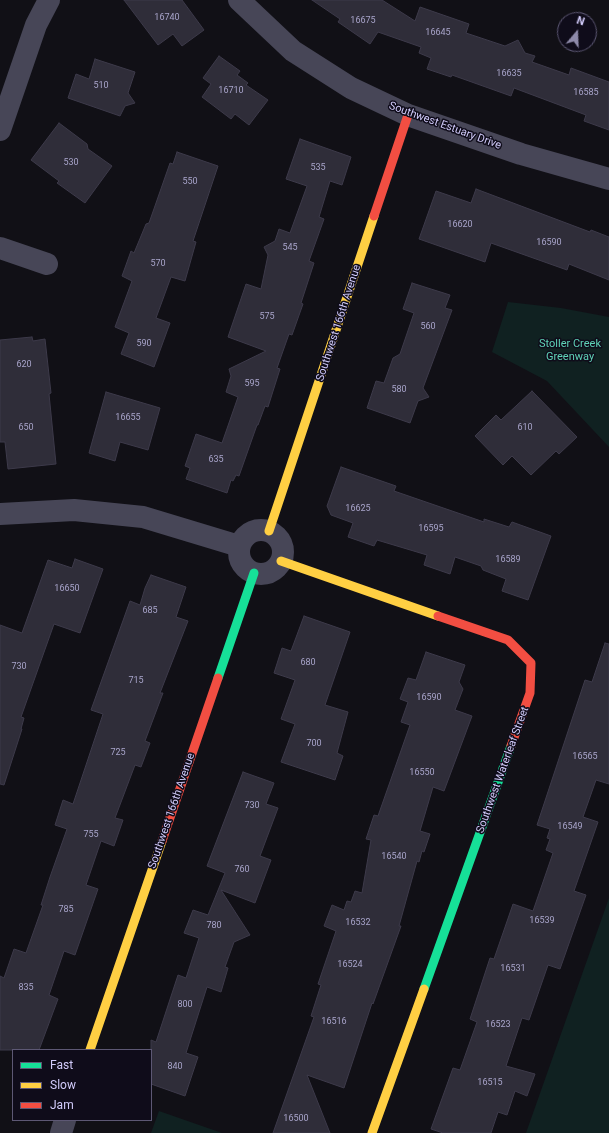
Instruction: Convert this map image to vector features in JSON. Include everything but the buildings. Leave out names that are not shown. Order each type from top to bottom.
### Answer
[{"type":"street","points":[[0,130],[36,26],[49,0]]},
{"type":"street","name":"Southwest Estuary Drive","points":[[239,0],[293,51],[351,88],[408,115],[522,154],[609,179]]},
{"type":"street","name":"Southwest 166th Avenue","points":[[269,531],[408,115]]},
{"type":"street","points":[[0,248],[47,264]]},
{"type":"street","points":[[0,514],[74,510],[143,517],[239,546]]},
{"type":"street","points":[[257,530],[269,531],[274,534],[282,544],[283,551],[281,561],[276,568],[268,572],[254,573],[246,568],[241,561],[239,546],[245,537],[252,532],[257,530]]},
{"type":"street","name":"Southwest Waterleaf Street","points":[[281,561],[508,640],[531,663],[530,693],[372,1133]]},
{"type":"street","name":"Southwest 166th Avenue","points":[[90,1049],[254,573]]},
{"type":"street","points":[[61,1133],[65,1121]]},
{"type":"green space","name":"Stoller Creek Greenway","points":[[508,302],[561,308],[609,317],[609,447],[547,381],[492,352]]},
{"type":"green space","points":[[609,898],[609,1133],[526,1133]]},
{"type":"green space","points":[[159,1111],[222,1133],[151,1133]]},
{"type":"traffic: fast","points":[[218,678],[254,573]]},
{"type":"traffic: fast","points":[[424,989],[511,746]]},
{"type":"traffic: slow","points":[[269,531],[374,216]]},
{"type":"traffic: slow","points":[[281,561],[438,616]]},
{"type":"traffic: slow","points":[[90,1049],[162,841]]},
{"type":"traffic: slow","points":[[372,1133],[424,989]]},
{"type":"traffic: jam","points":[[374,216],[408,115]]},
{"type":"traffic: jam","points":[[438,616],[508,640],[531,663],[530,693],[511,746]]},
{"type":"traffic: jam","points":[[162,841],[218,678]]}]
